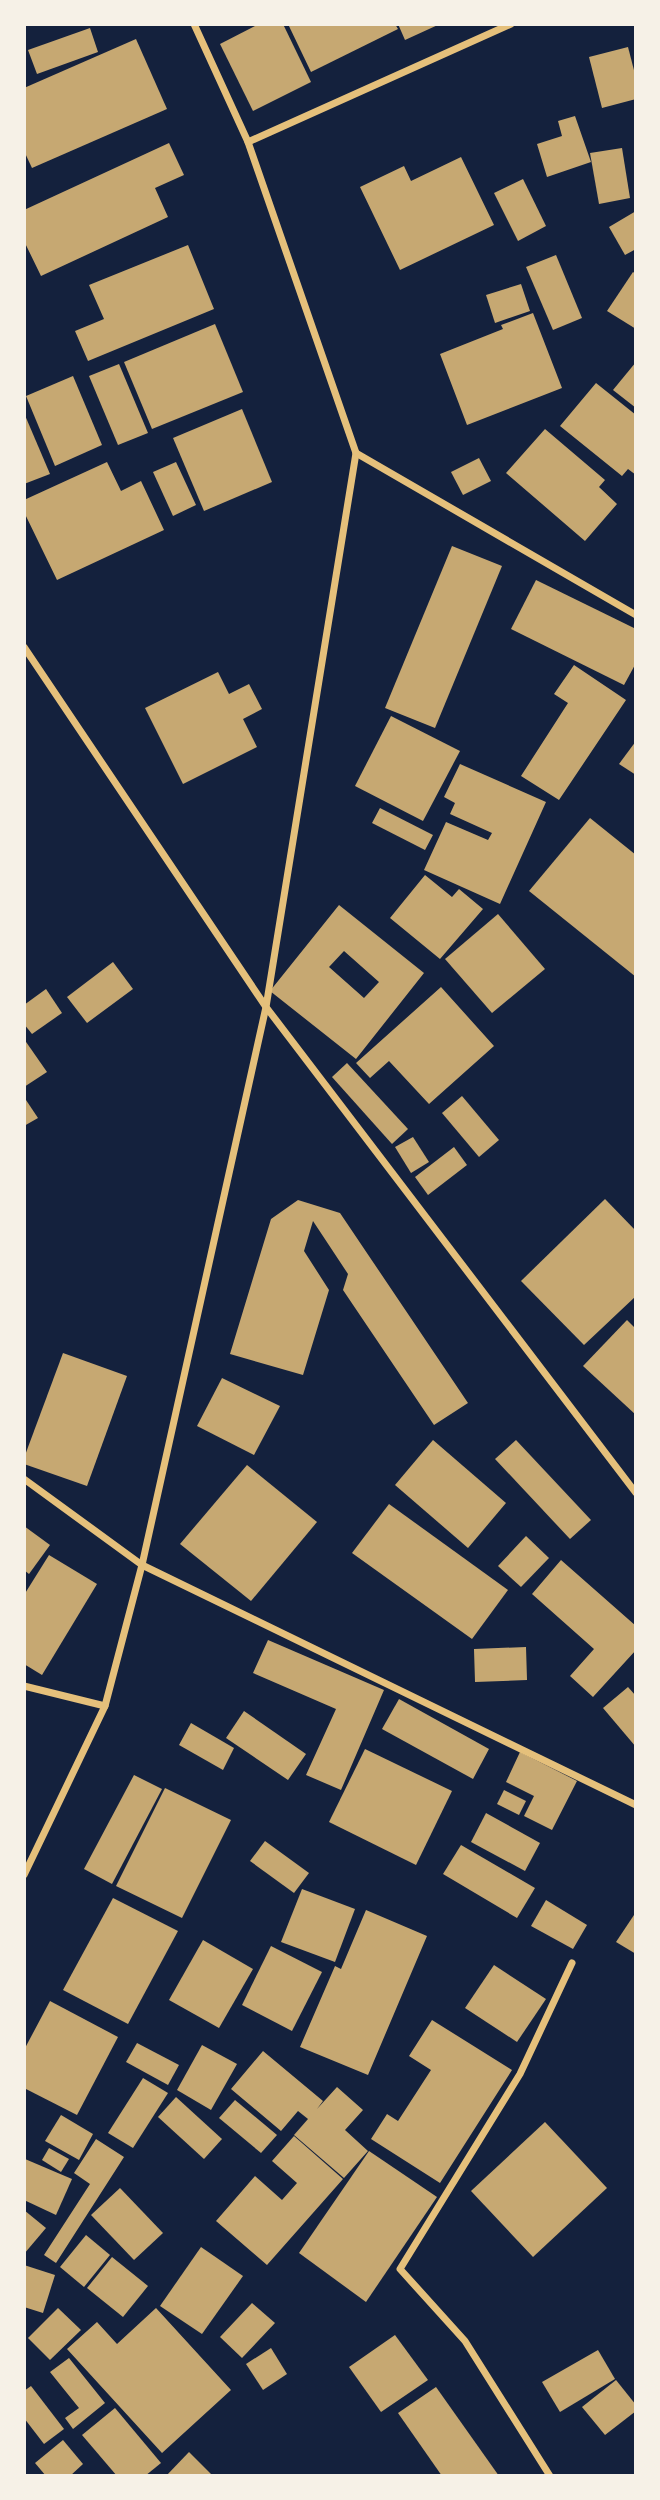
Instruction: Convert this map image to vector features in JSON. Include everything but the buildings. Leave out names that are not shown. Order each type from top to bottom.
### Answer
[{"type":"street","points":[[24,1875],[105,1706],[142,1565],[266,1007],[356,453],[248,142],[194,24]]},
{"type":"street","points":[[248,142],[511,24]]},
{"type":"street","points":[[356,453],[635,615]]},
{"type":"street","points":[[24,648],[266,1007],[635,1493]]},
{"type":"street","points":[[24,1479],[142,1565],[635,1805]]},
{"type":"street","points":[[24,1686],[105,1706]]},
{"type":"street","points":[[550,2476],[464,2341],[400,2269],[520,2074],[572,1963]]}]
